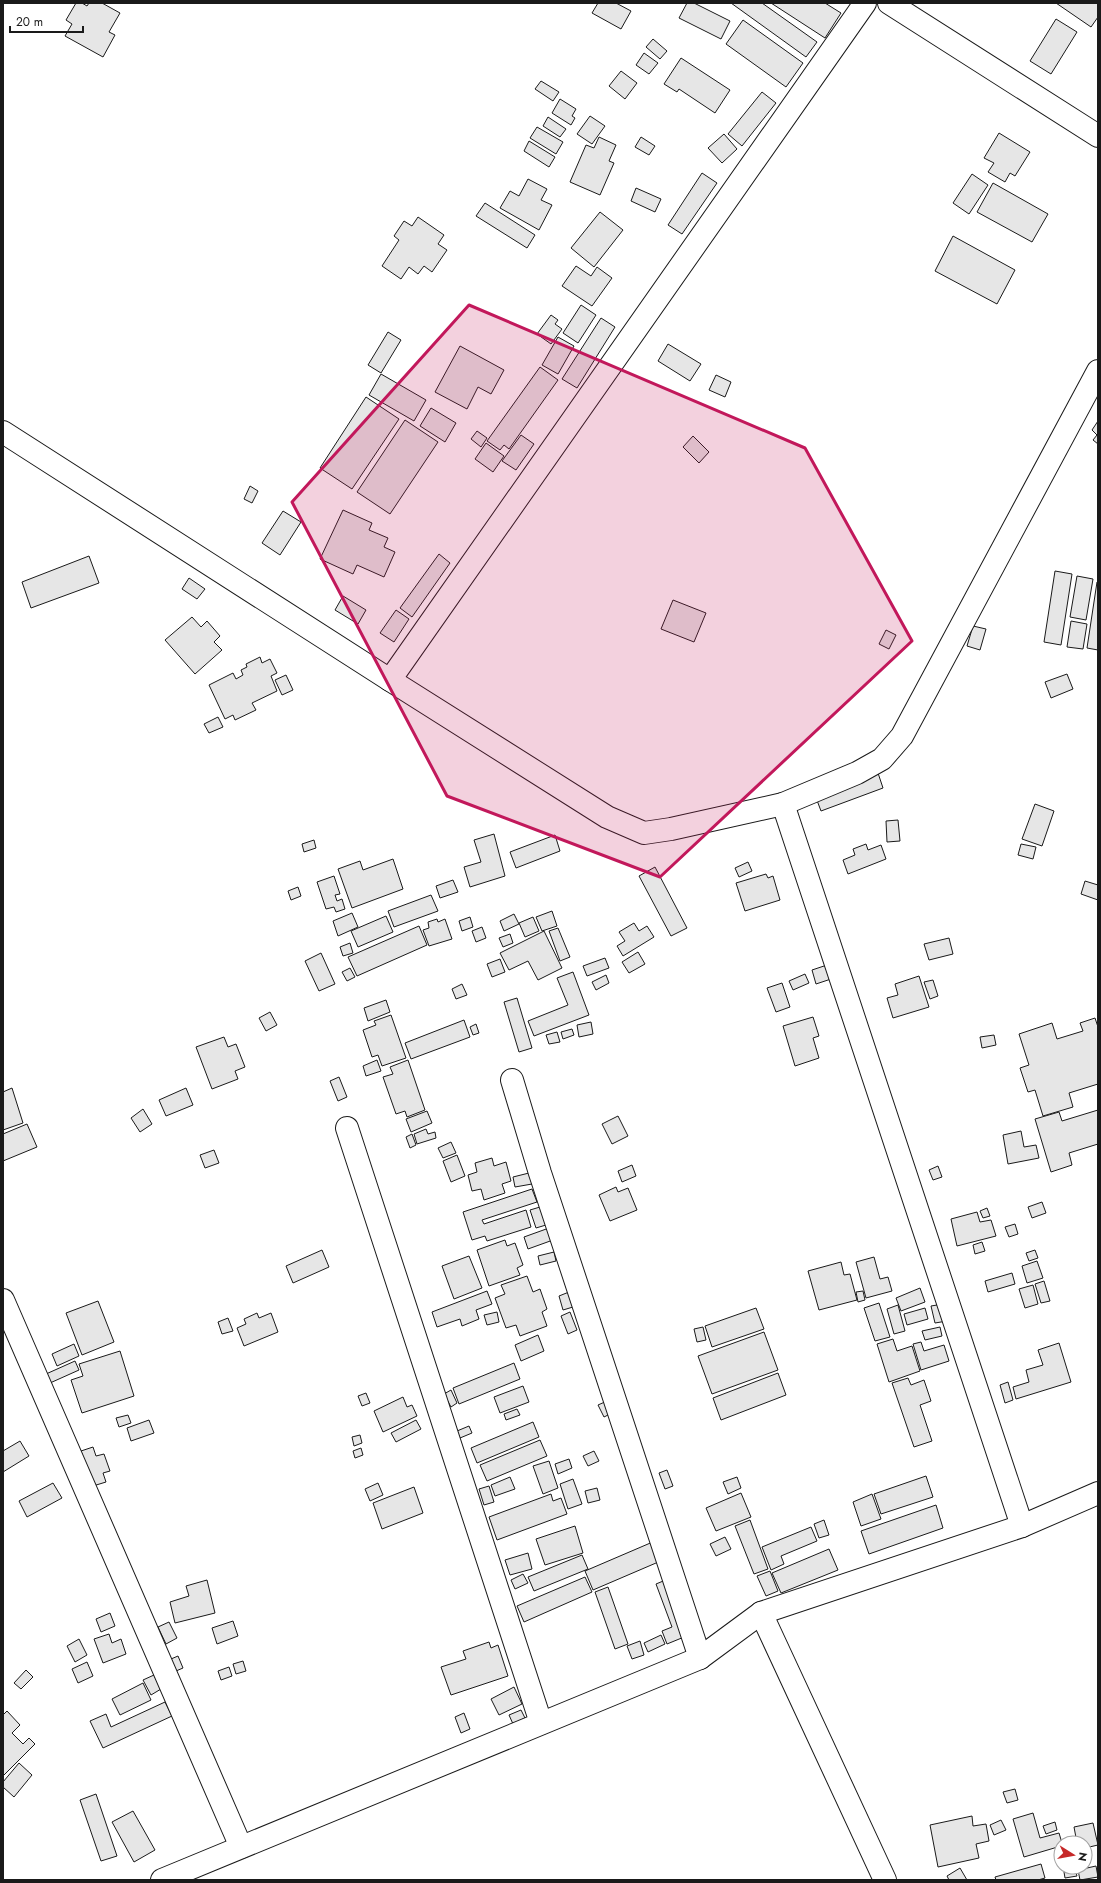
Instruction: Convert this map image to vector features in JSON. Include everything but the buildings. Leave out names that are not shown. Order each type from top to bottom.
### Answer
[{"type":"street","points":[[390,680],[865,3]]},
{"type":"street","points":[[889,3],[1098,136]]},
{"type":"street","points":[[3,432],[607,817],[644,833],[671,830],[783,804],[857,773],[882,759],[902,736],[1098,371]]},
{"type":"street","points":[[783,804],[1022,1526]]},
{"type":"street","points":[[512,1080],[540,1173],[700,1658]]},
{"type":"street","points":[[347,1128],[541,1723]]},
{"type":"street","points":[[3,1300],[241,1847]]},
{"type":"street","points":[[162,1880],[700,1658],[761,1613],[1022,1526],[1098,1493]]},
{"type":"street","points":[[761,1613],[885,1880]]},
{"type":"highlighted area","points":[[469,305],[805,448],[912,641],[660,877],[447,796],[292,502]]}]
